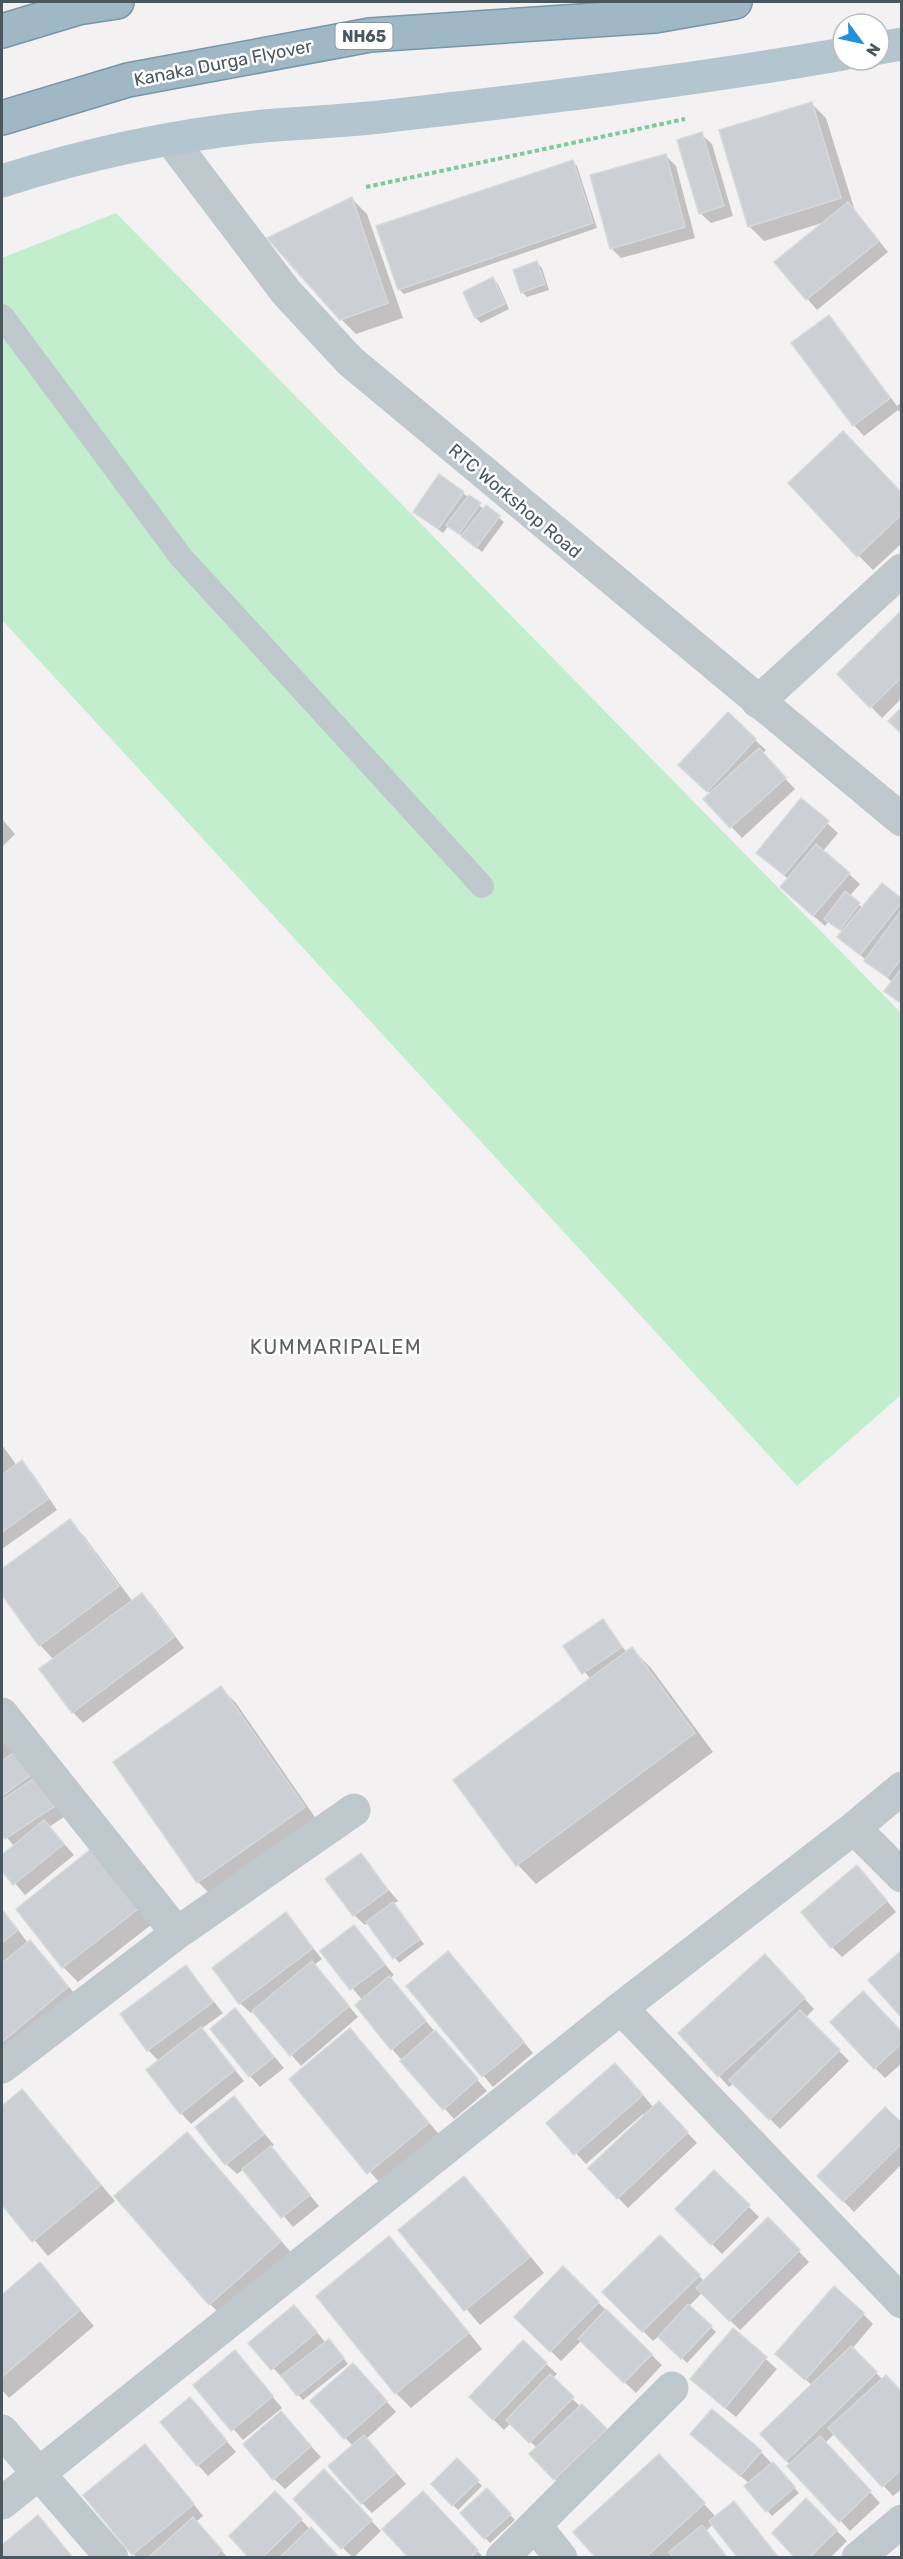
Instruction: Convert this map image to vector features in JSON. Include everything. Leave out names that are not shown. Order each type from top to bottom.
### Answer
[{"type":"highway","points":[[2,31],[78,8],[117,2]]},
{"type":"highway","name":"Kanaka Durga Flyover","points":[[2,118],[128,80],[370,35],[655,16],[735,2]]},
{"type":"main road","points":[[2,181],[65,160],[171,140],[261,127],[378,117],[763,68],[831,56]]},
{"type":"street","name":"RTC Workshop Road","points":[[171,140],[286,292],[350,361],[902,820]]},
{"type":"street","points":[[758,702],[902,570]]},
{"type":"street","points":[[2,1714],[177,1933]]},
{"type":"street","points":[[2,2503],[621,2008],[854,1828],[902,1788]]},
{"type":"street","points":[[2,2067],[177,1933],[354,1810]]},
{"type":"street","points":[[854,1828],[902,1876]]},
{"type":"street","points":[[621,2008],[902,2302]]},
{"type":"street","points":[[502,2558],[672,2388]]},
{"type":"street","points":[[2,2431],[112,2558]]},
{"type":"street","points":[[858,2558],[902,2521]]},
{"type":"street","points":[[535,2525],[561,2558]]},
{"type":"lane","points":[[2,316],[181,557],[482,886]]},
{"type":"path","points":[[366,187],[692,118]]},
{"type":"green space","points":[[116,213],[901,1013],[901,1395],[797,1486],[2,620],[2,258]]},
{"type":"building","points":[[812,102],[841,198],[748,227],[719,130]]},
{"type":"building","points":[[702,132],[724,206],[699,214],[677,140]]},
{"type":"building","points":[[666,154],[685,227],[610,249],[590,175]]},
{"type":"building","points":[[573,160],[593,223],[398,290],[376,226]]},
{"type":"building","points":[[352,197],[388,303],[340,320],[267,238]]},
{"type":"building","points":[[848,202],[879,241],[806,300],[774,262]]},
{"type":"building","points":[[537,261],[545,284],[521,293],[513,270]]},
{"type":"building","points":[[493,277],[505,304],[475,318],[463,292]]},
{"type":"building","points":[[829,315],[890,398],[853,426],[791,343]]},
{"type":"building","points":[[843,431],[902,493],[902,514],[857,557],[788,483]]},
{"type":"building","points":[[439,474],[464,492],[438,529],[413,512]]},
{"type":"building","points":[[469,495],[481,503],[459,534],[446,525]]},
{"type":"building","points":[[486,505],[500,516],[476,548],[461,536]]},
{"type":"building","points":[[902,610],[902,677],[870,708],[837,674]]},
{"type":"building","points":[[902,707],[902,734],[888,721]]},
{"type":"building","points":[[728,712],[756,739],[707,792],[678,765]]},
{"type":"building","points":[[759,748],[786,778],[730,828],[703,799]]},
{"type":"building","points":[[801,798],[829,821],[784,875],[756,853]]},
{"type":"building","points":[[816,844],[850,873],[813,916],[780,887]]},
{"type":"building","points":[[882,883],[902,899],[902,902],[860,955],[837,937]]},
{"type":"building","points":[[845,891],[860,903],[840,930],[824,919]]},
{"type":"building","points":[[902,909],[902,958],[887,977],[864,961]]},
{"type":"building","points":[[902,968],[902,1004],[884,991]]},
{"type":"building","points":[[22,1460],[48,1499],[2,1532],[2,1475]]},
{"type":"building","points":[[70,1519],[119,1586],[39,1646],[2,1595],[2,1569]]},
{"type":"building","points":[[142,1593],[174,1637],[72,1713],[39,1669]]},
{"type":"building","points":[[603,1619],[622,1647],[582,1674],[563,1646]]},
{"type":"building","points":[[632,1647],[695,1733],[516,1866],[453,1780]]},
{"type":"building","points":[[221,1686],[305,1807],[197,1883],[113,1762]]},
{"type":"building","points":[[19,1749],[35,1772],[2,1796],[2,1761]]},
{"type":"building","points":[[39,1775],[58,1804],[5,1839],[2,1835],[2,1800]]},
{"type":"building","points":[[44,1820],[64,1844],[13,1885],[2,1871],[2,1855]]},
{"type":"building","points":[[96,1845],[143,1905],[62,1968],[16,1909]]},
{"type":"building","points":[[361,1853],[388,1890],[353,1916],[325,1879]]},
{"type":"building","points":[[857,1865],[887,1901],[831,1948],[801,1912]]},
{"type":"building","points":[[393,1902],[420,1939],[393,1959],[366,1922]]},
{"type":"building","points":[[2,1910],[18,1930],[2,1943]]},
{"type":"building","points":[[286,1912],[313,1948],[239,2004],[212,1968]]},
{"type":"building","points":[[354,1925],[385,1964],[350,1990],[320,1951]]},
{"type":"building","points":[[30,1940],[68,1987],[2,2042],[2,1963]]},
{"type":"building","points":[[902,1950],[902,2018],[868,1980]]},
{"type":"building","points":[[448,1951],[524,2042],[482,2077],[406,1986]]},
{"type":"building","points":[[765,1954],[805,1998],[718,2077],[678,2033]]},
{"type":"building","points":[[312,1961],[349,2006],[290,2056],[252,2011]]},
{"type":"building","points":[[186,1965],[213,2002],[147,2051],[120,2014]]},
{"type":"building","points":[[389,1976],[426,2021],[391,2050],[355,2005]]},
{"type":"building","points":[[863,1991],[902,2032],[902,2043],[874,2069],[830,2022]]},
{"type":"building","points":[[235,2008],[274,2057],[249,2077],[210,2029]]},
{"type":"building","points":[[800,2010],[840,2050],[769,2120],[729,2080]]},
{"type":"building","points":[[201,2027],[235,2070],[180,2114],[146,2070]]},
{"type":"building","points":[[350,2028],[429,2123],[367,2174],[289,2079]]},
{"type":"building","points":[[435,2030],[478,2079],[443,2110],[400,2061]]},
{"type":"building","points":[[615,2063],[643,2095],[574,2155],[546,2123]]},
{"type":"building","points":[[22,2089],[101,2185],[32,2242],[2,2205],[2,2106]]},
{"type":"building","points":[[234,2096],[264,2134],[225,2165],[195,2127]]},
{"type":"building","points":[[659,2101],[688,2132],[617,2199],[588,2168]]},
{"type":"building","points":[[885,2107],[902,2123],[902,2143],[843,2202],[817,2176]]},
{"type":"building","points":[[187,2132],[281,2241],[209,2305],[114,2196]]},
{"type":"building","points":[[271,2146],[310,2195],[281,2218],[242,2169]]},
{"type":"building","points":[[714,2170],[750,2205],[711,2245],[675,2209]]},
{"type":"building","points":[[464,2176],[530,2257],[464,2311],[398,2230]]},
{"type":"building","points":[[768,2217],[800,2250],[729,2321],[696,2288]]},
{"type":"building","points":[[660,2235],[700,2275],[642,2332],[602,2292]]},
{"type":"building","points":[[389,2236],[469,2333],[395,2394],[316,2296]]},
{"type":"building","points":[[40,2262],[80,2310],[2,2377],[2,2295]]},
{"type":"building","points":[[563,2266],[599,2302],[550,2352],[514,2317]]},
{"type":"building","points":[[834,2286],[864,2313],[805,2380],[775,2354]]},
{"type":"building","points":[[688,2304],[712,2326],[681,2359],[658,2337]]},
{"type":"building","points":[[294,2305],[317,2332],[271,2370],[248,2343]]},
{"type":"building","points":[[606,2309],[652,2354],[624,2383],[578,2339]]},
{"type":"building","points":[[733,2328],[767,2357],[725,2408],[690,2379]]},
{"type":"building","points":[[329,2339],[344,2358],[297,2396],[281,2376]]},
{"type":"building","points":[[523,2340],[547,2363],[493,2420],[469,2397]]},
{"type":"building","points":[[851,2346],[877,2372],[786,2461],[760,2434]]},
{"type":"building","points":[[235,2350],[273,2396],[231,2431],[193,2385]]},
{"type":"building","points":[[353,2363],[387,2401],[344,2439],[310,2401]]},
{"type":"building","points":[[550,2374],[574,2397],[529,2443],[506,2420]]},
{"type":"building","points":[[886,2375],[902,2392],[902,2469],[882,2487],[828,2428]]},
{"type":"building","points":[[190,2397],[227,2441],[197,2466],[160,2422]]},
{"type":"building","points":[[582,2404],[607,2429],[554,2480],[529,2454]]},
{"type":"building","points":[[712,2409],[762,2451],[740,2476],[690,2434]]},
{"type":"building","points":[[281,2411],[311,2446],[273,2480],[243,2444]]},
{"type":"building","points":[[364,2435],[396,2473],[361,2504],[328,2466]]},
{"type":"building","points":[[820,2436],[871,2491],[839,2522],[787,2466]]},
{"type":"building","points":[[145,2444],[194,2504],[132,2555],[83,2495]]},
{"type":"building","points":[[659,2454],[705,2503],[645,2558],[596,2558],[573,2532]]},
{"type":"building","points":[[457,2458],[479,2480],[452,2506],[431,2484]]},
{"type":"building","points":[[773,2462],[795,2487],[766,2512],[744,2486]]},
{"type":"building","points":[[324,2469],[372,2520],[341,2549],[293,2499]]},
{"type":"building","points":[[487,2488],[511,2514],[484,2539],[460,2513]]},
{"type":"building","points":[[275,2491],[302,2519],[262,2558],[249,2558],[229,2536]]},
{"type":"building","points":[[423,2491],[478,2550],[471,2558],[409,2558],[382,2529]]},
{"type":"building","points":[[806,2498],[837,2530],[809,2558],[795,2558],[772,2533]]},
{"type":"building","points":[[734,2501],[779,2558],[738,2558],[709,2521]]},
{"type":"building","points":[[38,2515],[73,2558],[2,2558],[2,2545]]},
{"type":"building","points":[[193,2517],[222,2550],[213,2558],[148,2558]]},
{"type":"building","points":[[702,2525],[728,2558],[673,2558],[669,2552]]},
{"type":"building","points":[[311,2527],[337,2555],[335,2558],[279,2558]]},
{"type":"district","name":"KUMMARIPALEM","points":[[336,1347]]}]
